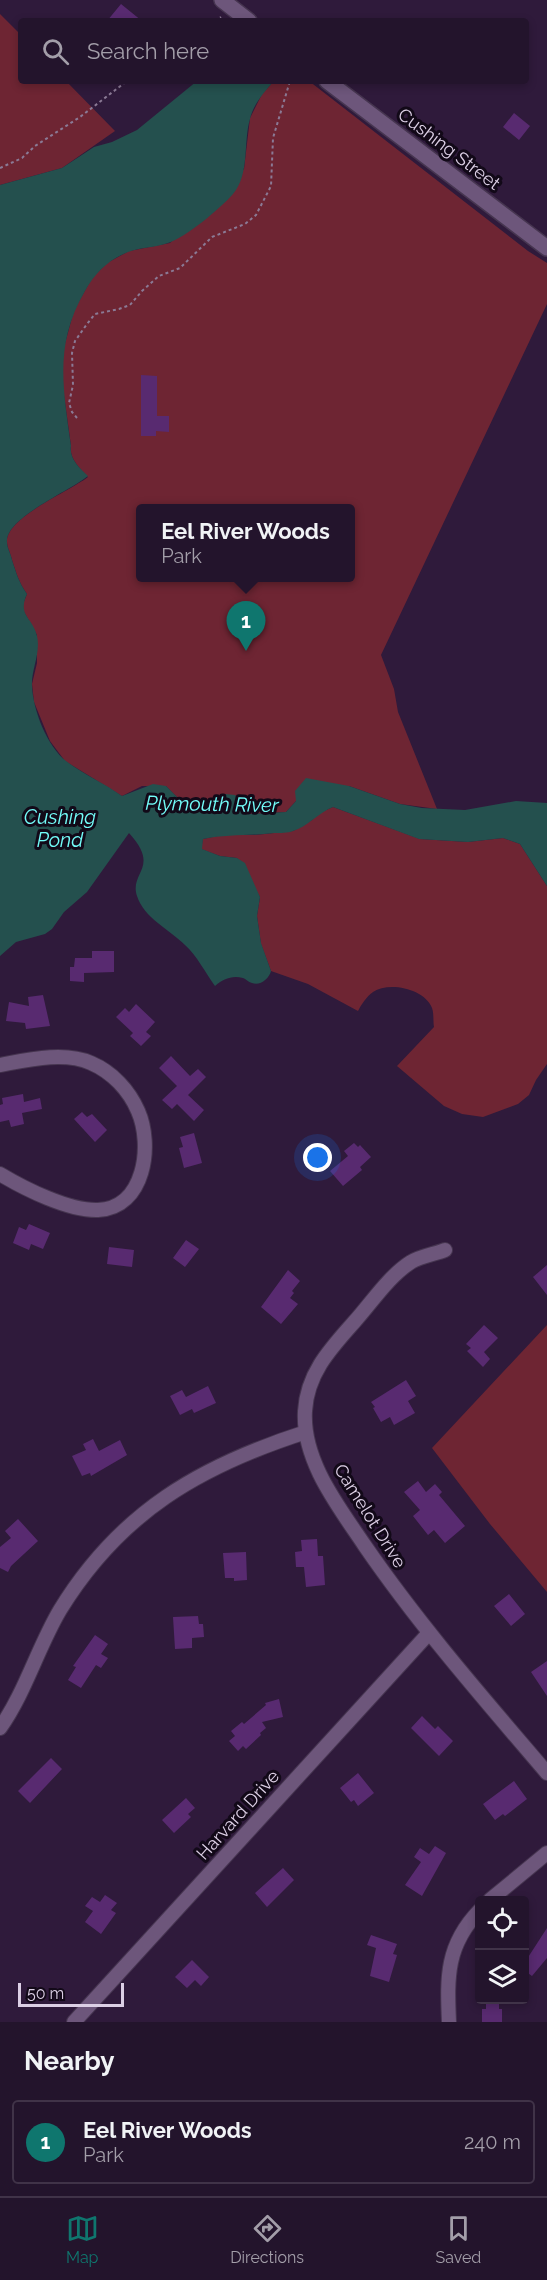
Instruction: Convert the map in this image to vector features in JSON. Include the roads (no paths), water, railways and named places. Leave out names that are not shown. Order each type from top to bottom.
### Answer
[{"type":"street","points":[[222,0],[245,18]]},
{"type":"street","name":"Cushing Street","points":[[331,84],[547,248]]},
{"type":"street","points":[[0,1065],[68,1058],[89,1062],[107,1072],[131,1096],[139,1112],[144,1151],[140,1177],[135,1191],[111,1208],[99,1210],[61,1202],[24,1187],[0,1174]]},
{"type":"street","name":"Camelot Drive","points":[[446,1250],[412,1262],[395,1276],[324,1356],[314,1373],[308,1390],[305,1411],[306,1432],[325,1484],[400,1597],[547,1773]]},
{"type":"street","points":[[0,1728],[60,1610],[94,1562],[119,1536],[154,1504],[181,1486],[217,1466],[306,1432]]},
{"type":"street","name":"Harvard Drive","points":[[74,2022],[429,1633]]},
{"type":"street","points":[[495,1896],[547,1853]]},
{"type":"street","points":[[449,2022],[447,1986],[454,1948],[475,1916]]},
{"type":"water","name":"Cushing Pond","points":[[193,84],[272,84],[259,99],[251,114],[242,177],[233,194],[202,222],[175,240],[163,245],[133,250],[114,259],[89,284],[75,310],[65,348],[63,367],[65,405],[73,459],[88,476],[27,515],[9,533],[7,542],[18,577],[27,594],[24,601],[25,612],[37,636],[38,649],[32,686],[35,706],[47,737],[66,761],[122,796],[153,784],[166,786],[186,806],[205,810],[216,804],[225,794],[235,795],[248,814],[286,812],[296,801],[295,791],[306,778],[349,786],[400,804],[422,808],[465,810],[516,801],[547,803],[547,886],[520,844],[503,838],[468,842],[419,839],[333,807],[291,832],[203,839],[202,849],[220,856],[237,858],[245,863],[260,897],[257,916],[261,943],[271,971],[266,979],[258,984],[243,978],[231,977],[215,986],[189,949],[145,911],[140,904],[136,888],[142,869],[143,854],[129,833],[87,892],[64,912],[52,929],[45,934],[16,942],[0,956],[0,185],[62,168],[94,147],[112,142],[137,130]]},
{"type":"place","name":"Eel River Woods","points":[[246,651]]},
{"type":"water label","name":"Plymouth River","points":[[212,804]]}]
